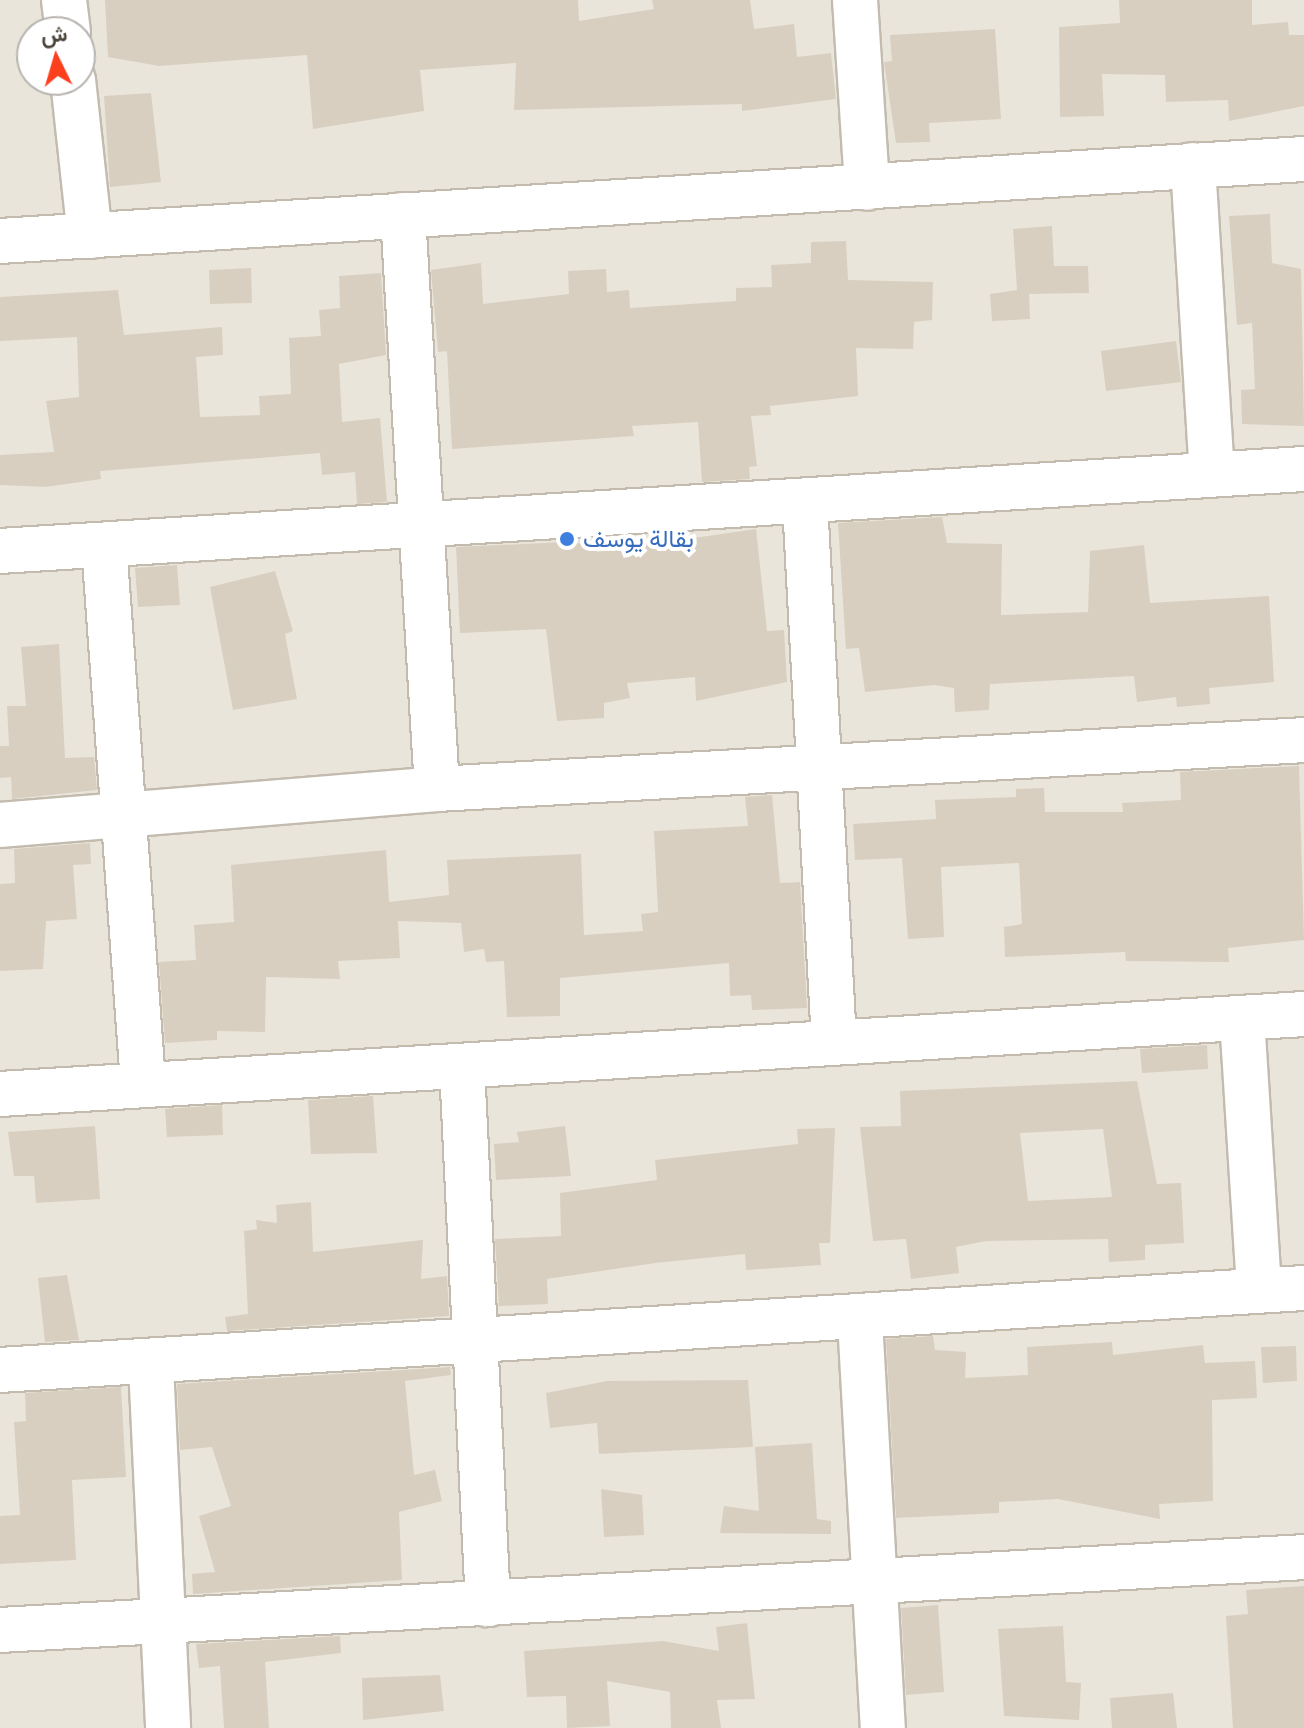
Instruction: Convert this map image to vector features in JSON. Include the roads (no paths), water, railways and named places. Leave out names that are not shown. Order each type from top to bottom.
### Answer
[{"type":"street","points":[[855,0],[867,188]]},
{"type":"street","points":[[75,96],[90,236]]},
{"type":"street","points":[[0,241],[1304,159]]},
{"type":"street","points":[[1193,165],[1212,474]]},
{"type":"street","points":[[403,215],[437,789]]},
{"type":"street","points":[[0,551],[421,521],[805,503],[1304,469]]},
{"type":"street","points":[[805,503],[834,1042]]},
{"type":"street","points":[[104,545],[143,1083]]},
{"type":"street","points":[[0,825],[437,789],[1304,740]]},
{"type":"street","points":[[0,1094],[1304,1014]]},
{"type":"street","points":[[1242,1018],[1259,1290]]},
{"type":"street","points":[[462,1067],[478,1344],[488,1604]]},
{"type":"street","points":[[0,1370],[151,1365],[1304,1288]]},
{"type":"street","points":[[860,1320],[883,1728]]},
{"type":"street","points":[[151,1365],[168,1728]]},
{"type":"street","points":[[0,1630],[877,1585],[1304,1557]]},
{"type":"place","name":"بقالة يوسف","points":[[567,539]]}]
